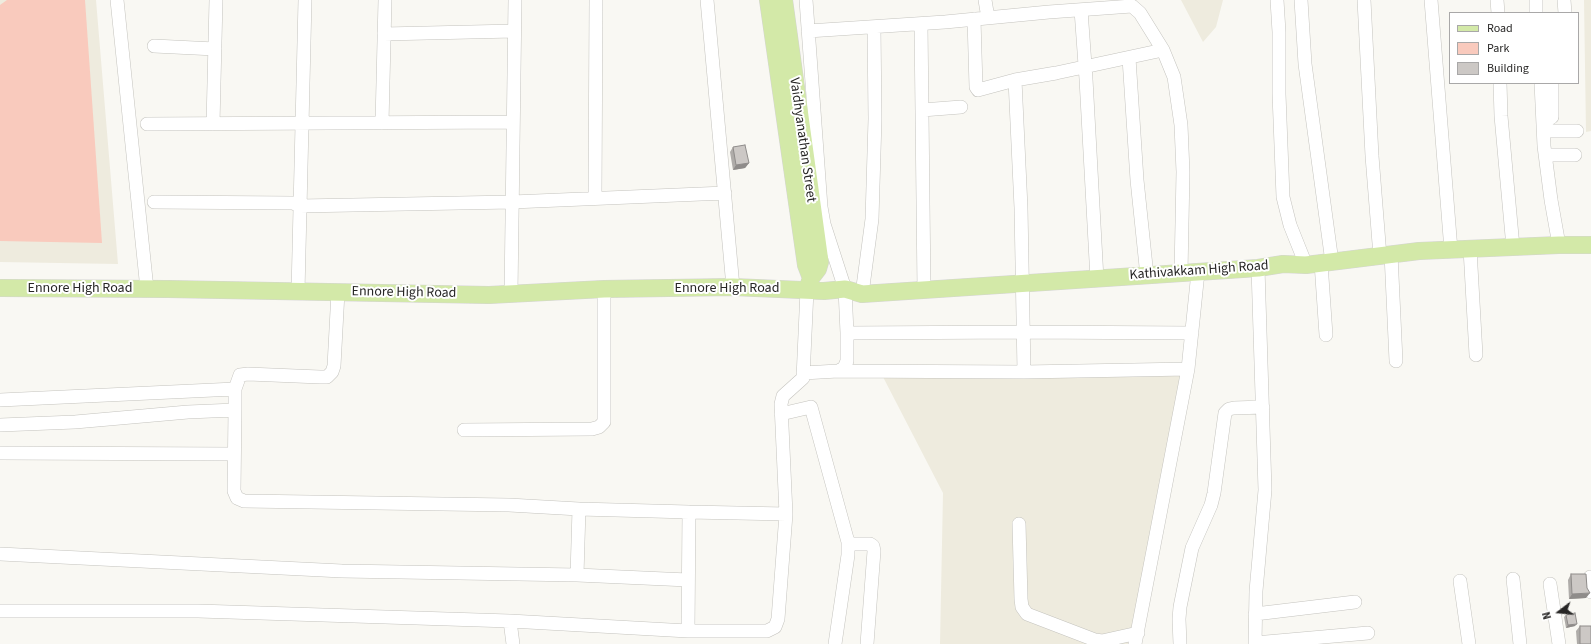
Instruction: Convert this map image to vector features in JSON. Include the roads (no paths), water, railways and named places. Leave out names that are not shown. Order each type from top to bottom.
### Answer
[{"type":"main road","name":"Vaidhyanathan Street","points":[[768,0],[809,284]]},
{"type":"main road","name":"Vaidhyanathan Street","points":[[784,0],[820,262],[818,269],[809,284]]},
{"type":"main road","name":"Kathivakkam High Road","points":[[809,284],[824,291],[845,289],[862,294],[1258,268],[1283,264],[1319,263],[1419,251],[1591,245]]},
{"type":"main road","name":"Ennore High Road","points":[[0,288],[489,295],[604,289],[809,284]]},
{"type":"street","points":[[117,0],[147,289]]},
{"type":"street","points":[[213,124],[216,0]]},
{"type":"street","points":[[298,292],[305,0]]},
{"type":"street","points":[[382,123],[385,0]]},
{"type":"street","points":[[511,294],[515,0]]},
{"type":"street","points":[[595,198],[596,0]]},
{"type":"street","points":[[707,0],[733,287]]},
{"type":"street","points":[[806,0],[821,208],[824,224],[845,289],[847,361],[844,368],[838,371]]},
{"type":"street","points":[[985,0],[988,18]]},
{"type":"street","points":[[1277,0],[1283,197],[1290,225],[1319,263]]},
{"type":"street","points":[[1301,0],[1319,263],[1326,335]]},
{"type":"street","points":[[1364,0],[1372,149],[1396,361]]},
{"type":"street","points":[[1431,0],[1451,250]]},
{"type":"street","points":[[1497,0],[1498,12]]},
{"type":"street","points":[[1536,0],[1536,12]]},
{"type":"street","points":[[1564,0],[1565,12]]},
{"type":"street","points":[[808,31],[921,24],[1132,6],[1140,13],[1163,50],[1174,77],[1181,125],[1183,172],[1181,273]]},
{"type":"street","points":[[1080,10],[1085,67],[1097,279]]},
{"type":"street","points":[[974,19],[976,87],[978,90],[1015,80],[1163,50]]},
{"type":"street","points":[[921,24],[924,290]]},
{"type":"street","points":[[862,294],[872,219],[875,119],[874,27]]},
{"type":"street","points":[[384,34],[514,31]]},
{"type":"street","points":[[154,46],[215,49]]},
{"type":"street","points":[[1129,58],[1137,180],[1147,276]]},
{"type":"street","points":[[1015,80],[1021,208],[1024,372]]},
{"type":"street","points":[[1500,84],[1502,131],[1513,247]]},
{"type":"street","points":[[1541,84],[1543,125],[1551,200],[1559,245]]},
{"type":"street","points":[[1543,125],[1552,117],[1552,84]]},
{"type":"street","points":[[922,110],[961,107]]},
{"type":"street","points":[[147,124],[513,122]]},
{"type":"street","points":[[1543,125],[1577,131]]},
{"type":"street","points":[[1546,155],[1575,155]]},
{"type":"street","points":[[154,202],[293,203],[300,206],[512,202],[725,193]]},
{"type":"street","points":[[1470,249],[1476,355]]},
{"type":"street","points":[[1258,268],[1265,490],[1255,614],[1255,644],[1368,633]]},
{"type":"street","points":[[1019,524],[1020,599],[1022,607],[1027,614],[1095,640],[1102,641],[1137,638],[1188,369],[1198,272]]},
{"type":"street","points":[[0,611],[198,611],[510,621],[688,631],[768,631],[775,627],[778,619],[786,514],[781,404],[783,396],[803,378],[809,284]]},
{"type":"street","points":[[464,430],[592,429],[599,427],[604,422],[604,289]]},
{"type":"street","points":[[338,292],[334,366],[332,372],[327,377],[240,375],[235,389],[234,491],[237,498],[244,501],[509,505],[579,509],[786,514]]},
{"type":"street","points":[[847,333],[1192,333]]},
{"type":"street","points":[[803,373],[838,371],[1024,372],[1188,369]]},
{"type":"street","points":[[0,400],[235,389]]},
{"type":"street","points":[[781,414],[811,407],[848,542],[848,555],[835,644]]},
{"type":"street","points":[[1180,644],[1179,619],[1192,548],[1211,505],[1214,493],[1225,413],[1229,409],[1234,408],[1263,407]]},
{"type":"street","points":[[0,425],[75,422],[188,412],[235,410]]},
{"type":"street","points":[[0,453],[234,454]]},
{"type":"street","points":[[577,575],[579,509]]},
{"type":"street","points":[[688,631],[689,512]]},
{"type":"street","points":[[848,542],[853,544],[870,544],[873,546],[874,551],[867,644]]},
{"type":"street","points":[[0,554],[342,570],[577,575],[688,580]]},
{"type":"street","points":[[1590,577],[1591,592]]},
{"type":"street","points":[[1513,579],[1520,644]]},
{"type":"street","points":[[1460,581],[1469,644]]},
{"type":"street","points":[[1550,584],[1559,644]]},
{"type":"street","points":[[1255,614],[1355,602]]},
{"type":"street","points":[[510,621],[513,644]]}]
